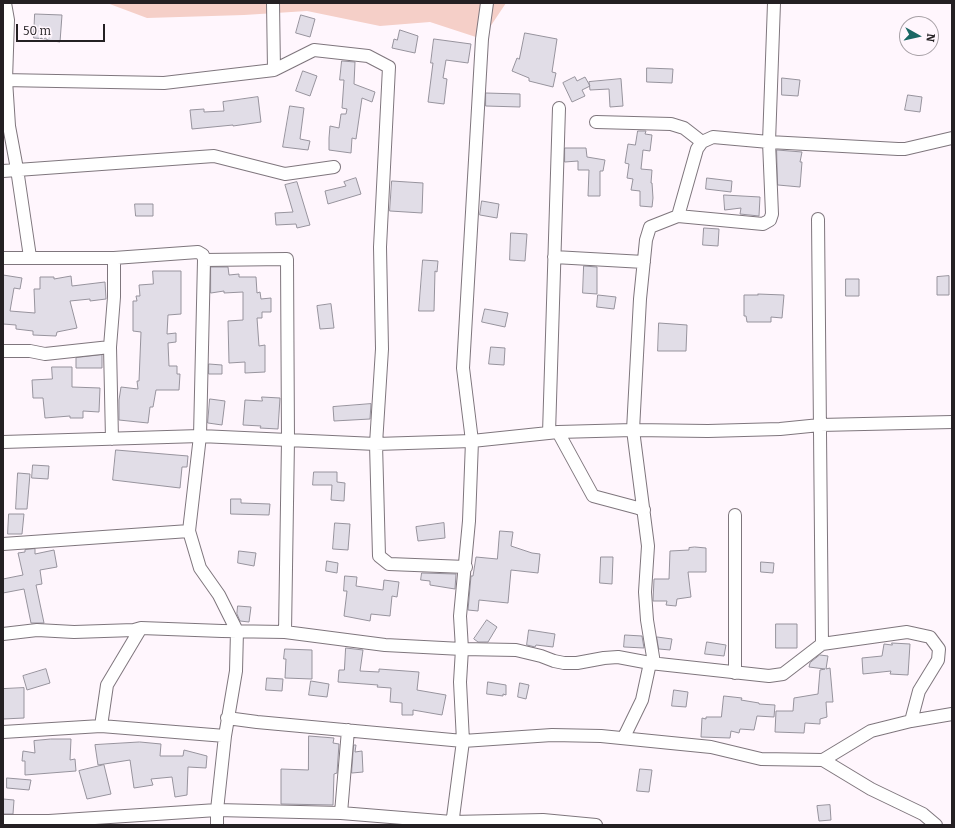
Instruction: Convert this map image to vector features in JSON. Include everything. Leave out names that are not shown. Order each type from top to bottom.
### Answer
[{"type":"street","points":[[5,3],[8,20],[4,80],[9,126],[18,170],[30,257]]},
{"type":"street","points":[[273,3],[274,70]]},
{"type":"street","points":[[452,823],[463,741],[460,682],[462,649],[460,616],[466,567],[472,441],[463,368],[482,39],[487,3]]},
{"type":"street","points":[[624,738],[642,700],[652,663],[645,592],[648,546],[633,430],[638,314],[646,240],[650,227],[678,216],[763,224],[770,220],[772,214],[769,142],[774,3]]},
{"type":"street","points":[[4,80],[164,83],[274,70],[314,50],[368,56],[389,67],[380,247],[382,349],[376,444],[379,556],[389,564],[466,567]]},
{"type":"street","points":[[559,108],[554,257],[553,433],[593,496],[644,510]]},
{"type":"street","points":[[596,122],[671,124],[684,128],[702,142]]},
{"type":"street","points":[[678,216],[697,149],[702,142],[713,137],[769,142],[898,149],[905,149],[952,138]]},
{"type":"street","points":[[3,171],[214,156],[285,174],[334,167]]},
{"type":"street","points":[[818,219],[822,644]]},
{"type":"street","points":[[3,258],[114,258],[198,252],[203,255],[200,436],[189,531],[200,568],[219,595],[237,632],[236,671],[225,736],[217,810],[217,825]]},
{"type":"street","points":[[554,257],[644,262]]},
{"type":"street","points":[[112,439],[110,347],[114,297],[114,258]]},
{"type":"street","points":[[204,260],[287,259],[288,440],[285,632]]},
{"type":"street","points":[[3,351],[30,351],[45,354],[110,347]]},
{"type":"street","points":[[3,442],[200,436],[376,444],[472,441],[553,433],[633,430],[780,430],[820,426],[952,422]]},
{"type":"street","points":[[735,515],[735,673]]},
{"type":"street","points":[[3,544],[189,531]]},
{"type":"street","points":[[3,634],[37,630],[74,632],[134,630],[141,628],[237,632],[285,632],[385,645],[516,650],[564,663],[577,663],[618,657],[652,663],[769,676],[783,674],[822,644],[907,632],[930,637],[939,649],[938,660],[919,691],[911,721]]},
{"type":"street","points":[[101,726],[107,685],[141,628]]},
{"type":"street","points":[[823,760],[871,731],[911,721],[952,714]]},
{"type":"street","points":[[228,718],[463,741],[552,735],[624,738],[711,747],[761,759],[823,760],[871,789],[923,814],[936,825]]},
{"type":"street","points":[[3,732],[101,726],[225,736]]},
{"type":"street","points":[[341,813],[348,730]]},
{"type":"street","points":[[3,821],[49,821],[217,810],[341,813],[452,823],[543,820],[596,825]]},
{"type":"shaded area","points":[[107,3],[506,3],[482,39],[430,22],[380,26],[307,11],[244,15],[147,18]]},
{"type":"building","points":[[35,14],[62,15],[60,42],[34,38]]},
{"type":"building","points":[[301,15],[315,19],[310,37],[296,33]]},
{"type":"building","points":[[400,30],[418,36],[415,53],[392,48],[394,39],[397,40]]},
{"type":"building","points":[[525,33],[557,39],[552,72],[556,73],[553,87],[529,81],[529,78],[512,71],[517,58],[519,59]]},
{"type":"building","points":[[434,39],[471,44],[468,63],[446,60],[443,78],[447,79],[444,104],[428,102],[433,63],[431,63]]},
{"type":"building","points":[[342,61],[355,62],[354,84],[375,92],[372,102],[362,98],[356,139],[352,138],[351,153],[329,150],[330,126],[339,128],[341,114],[346,114],[347,109],[342,108],[344,80],[340,80]]},
{"type":"building","points":[[647,68],[673,69],[672,83],[647,82]]},
{"type":"building","points":[[303,71],[317,76],[310,96],[296,91]]},
{"type":"building","points":[[575,77],[577,81],[585,77],[590,86],[582,90],[585,96],[572,102],[563,83]]},
{"type":"building","points":[[782,78],[800,80],[798,96],[782,95]]},
{"type":"building","points":[[621,79],[623,106],[610,107],[609,89],[590,90],[589,82]]},
{"type":"building","points":[[486,93],[520,94],[520,107],[486,106]]},
{"type":"building","points":[[908,95],[922,97],[920,112],[905,110]]},
{"type":"building","points":[[258,97],[261,122],[192,129],[190,110],[204,109],[204,112],[224,111],[223,102]]},
{"type":"building","points":[[290,106],[304,108],[300,139],[310,141],[308,150],[283,147]]},
{"type":"building","points":[[638,131],[646,131],[645,134],[652,135],[650,151],[643,150],[641,169],[652,170],[652,207],[640,206],[640,191],[631,190],[633,179],[627,178],[629,164],[625,163],[628,144],[635,145]]},
{"type":"building","points":[[565,148],[586,148],[587,157],[605,160],[603,171],[600,171],[600,196],[588,196],[589,170],[578,170],[578,161],[565,162]]},
{"type":"building","points":[[777,150],[802,152],[800,162],[802,162],[800,187],[778,185]]},
{"type":"building","points":[[356,178],[361,194],[328,204],[325,191],[346,186],[344,182]]},
{"type":"building","points":[[707,178],[732,181],[731,192],[706,189]]},
{"type":"building","points":[[392,181],[423,183],[422,213],[390,211]]},
{"type":"building","points":[[297,182],[310,225],[297,228],[296,224],[276,225],[275,213],[293,212],[285,185]]},
{"type":"building","points":[[724,195],[760,197],[759,216],[740,214],[741,208],[725,210]]},
{"type":"building","points":[[482,201],[499,204],[497,218],[480,215]]},
{"type":"building","points":[[135,204],[153,204],[153,216],[136,216]]},
{"type":"building","points":[[704,228],[719,229],[718,246],[703,245]]},
{"type":"building","points":[[511,233],[527,234],[525,261],[510,260]]},
{"type":"building","points":[[423,260],[438,261],[437,272],[435,271],[434,311],[419,311]]},
{"type":"building","points":[[584,266],[597,267],[597,294],[583,293]]},
{"type":"building","points":[[211,267],[228,267],[229,275],[239,274],[239,277],[256,277],[257,293],[260,292],[261,299],[271,298],[271,312],[262,312],[262,318],[257,318],[259,346],[265,345],[265,372],[245,373],[245,362],[229,363],[228,321],[243,320],[243,292],[224,293],[224,291],[211,293]]},
{"type":"building","points":[[153,271],[181,271],[181,314],[168,315],[167,334],[176,333],[176,342],[168,343],[169,366],[177,366],[177,374],[180,374],[179,390],[156,390],[153,407],[150,407],[148,423],[119,420],[119,400],[121,387],[138,389],[137,381],[139,381],[141,332],[133,331],[133,301],[137,301],[136,296],[140,296],[139,285],[153,284]]},
{"type":"building","points":[[3,275],[22,278],[20,289],[14,288],[10,311],[35,313],[34,289],[40,289],[40,277],[54,277],[54,279],[71,276],[72,286],[105,282],[106,299],[70,301],[77,328],[57,332],[56,336],[33,335],[33,331],[16,329],[16,325],[3,324]]},
{"type":"building","points":[[949,276],[949,295],[937,295],[937,277]]},
{"type":"building","points":[[846,279],[859,279],[859,296],[846,296]]},
{"type":"building","points":[[598,295],[616,297],[614,309],[597,307]]},
{"type":"building","points":[[744,295],[784,295],[782,318],[771,317],[771,322],[747,322],[746,316],[744,316]]},
{"type":"building","points":[[331,304],[334,328],[320,329],[317,306]]},
{"type":"building","points":[[485,309],[508,313],[505,327],[482,322]]},
{"type":"building","points":[[659,323],[687,325],[686,351],[658,351]]},
{"type":"building","points":[[491,347],[505,348],[504,365],[489,364]]},
{"type":"building","points":[[102,355],[102,368],[76,368],[76,358]]},
{"type":"building","points":[[209,364],[222,365],[222,374],[209,374]]},
{"type":"building","points":[[52,367],[72,367],[72,387],[100,388],[99,412],[83,411],[83,418],[70,418],[70,416],[45,418],[43,398],[33,398],[32,380],[52,379]]},
{"type":"building","points":[[262,397],[280,398],[278,429],[243,425],[245,400],[262,401]]},
{"type":"building","points":[[210,399],[225,401],[222,425],[208,423]]},
{"type":"building","points":[[371,404],[370,419],[334,421],[333,407]]},
{"type":"building","points":[[116,450],[188,456],[187,467],[182,467],[180,488],[113,480]]},
{"type":"building","points":[[33,465],[49,466],[48,479],[32,478]]},
{"type":"building","points":[[314,472],[337,472],[337,482],[345,483],[344,501],[331,500],[332,485],[313,485]]},
{"type":"building","points":[[18,473],[30,474],[27,509],[16,509]]},
{"type":"building","points":[[231,499],[241,499],[241,503],[270,504],[269,515],[231,514]]},
{"type":"building","points":[[9,514],[24,514],[22,534],[8,534]]},
{"type":"building","points":[[335,523],[350,524],[348,550],[333,549]]},
{"type":"building","points":[[444,523],[445,538],[418,541],[416,527]]},
{"type":"building","points":[[500,531],[513,532],[511,546],[540,554],[538,573],[511,570],[508,603],[479,600],[478,611],[468,610],[471,576],[473,576],[476,557],[497,559]]},
{"type":"building","points":[[689,548],[706,548],[706,572],[688,572],[691,597],[677,599],[676,606],[666,605],[667,601],[653,601],[654,579],[669,579],[670,551],[689,550]]},
{"type":"building","points":[[35,549],[35,554],[54,550],[57,567],[40,570],[42,584],[36,585],[44,623],[31,623],[24,589],[3,593],[3,579],[23,575],[18,553],[25,552],[25,550]]},
{"type":"building","points":[[239,551],[256,553],[254,566],[238,563]]},
{"type":"building","points":[[601,557],[613,557],[612,584],[600,583]]},
{"type":"building","points":[[327,561],[338,563],[337,573],[326,571]]},
{"type":"building","points":[[761,562],[774,563],[773,573],[761,572]]},
{"type":"building","points":[[422,573],[456,574],[455,589],[430,585],[430,581],[421,580]]},
{"type":"building","points":[[345,576],[357,577],[356,586],[383,590],[384,580],[399,582],[397,597],[392,596],[390,616],[371,614],[370,621],[344,616],[347,591],[344,591]]},
{"type":"building","points":[[238,606],[251,607],[249,622],[240,621],[237,614]]},
{"type":"building","points":[[487,620],[497,627],[488,642],[478,642],[474,639]]},
{"type":"building","points":[[776,624],[797,624],[797,648],[776,648]]},
{"type":"building","points":[[529,630],[555,634],[553,647],[536,645],[535,647],[527,645]]},
{"type":"building","points":[[625,635],[642,636],[644,648],[624,647]]},
{"type":"building","points":[[657,637],[672,639],[670,650],[659,649]]},
{"type":"building","points":[[707,642],[726,645],[724,656],[705,654]]},
{"type":"building","points":[[892,643],[910,644],[908,675],[890,674],[891,671],[863,674],[862,658],[882,656],[884,644],[892,645]]},
{"type":"building","points":[[346,648],[363,650],[360,671],[379,672],[379,669],[419,672],[417,690],[446,695],[442,715],[413,710],[413,715],[402,715],[402,703],[390,702],[391,688],[377,687],[378,685],[338,682],[339,670],[344,670]]},
{"type":"building","points":[[285,649],[312,650],[312,679],[285,678]]},
{"type":"building","points":[[820,655],[828,656],[826,669],[830,668],[833,702],[826,702],[827,717],[820,719],[820,724],[805,723],[804,733],[775,732],[776,711],[793,711],[794,698],[818,694],[820,670],[825,669],[809,667],[810,663]]},
{"type":"building","points":[[46,669],[50,683],[27,690],[23,676]]},
{"type":"building","points":[[267,678],[283,679],[282,691],[266,690]]},
{"type":"building","points":[[311,681],[329,684],[327,697],[309,695]]},
{"type":"building","points":[[488,682],[506,685],[506,695],[487,694]]},
{"type":"building","points":[[520,683],[529,685],[526,699],[518,697]]},
{"type":"building","points":[[24,688],[24,718],[3,719],[3,689]]},
{"type":"building","points":[[674,690],[688,692],[686,707],[672,706]]},
{"type":"building","points":[[724,696],[742,698],[741,700],[759,704],[775,705],[774,717],[757,716],[754,730],[740,729],[739,733],[731,731],[730,738],[701,737],[702,718],[706,719],[706,717],[721,717]]},
{"type":"building","points":[[309,736],[334,738],[333,743],[339,744],[337,773],[334,774],[333,805],[281,804],[281,769],[308,770]]},
{"type":"building","points":[[71,739],[70,760],[75,759],[76,771],[25,775],[25,761],[22,761],[23,751],[35,753],[34,741]]},
{"type":"building","points":[[140,742],[161,744],[160,756],[183,756],[184,750],[207,756],[206,768],[188,767],[187,795],[175,797],[172,777],[151,779],[153,785],[134,788],[130,760],[98,765],[95,745]]},
{"type":"building","points":[[354,745],[356,745],[355,752],[362,751],[363,772],[352,773]]},
{"type":"building","points":[[104,765],[111,794],[87,799],[79,771]]},
{"type":"building","points":[[640,769],[652,770],[649,792],[637,791]]},
{"type":"building","points":[[7,778],[31,780],[29,790],[7,788]]},
{"type":"building","points":[[3,799],[14,800],[13,814],[3,814]]},
{"type":"building","points":[[830,805],[831,820],[819,821],[817,806]]}]
